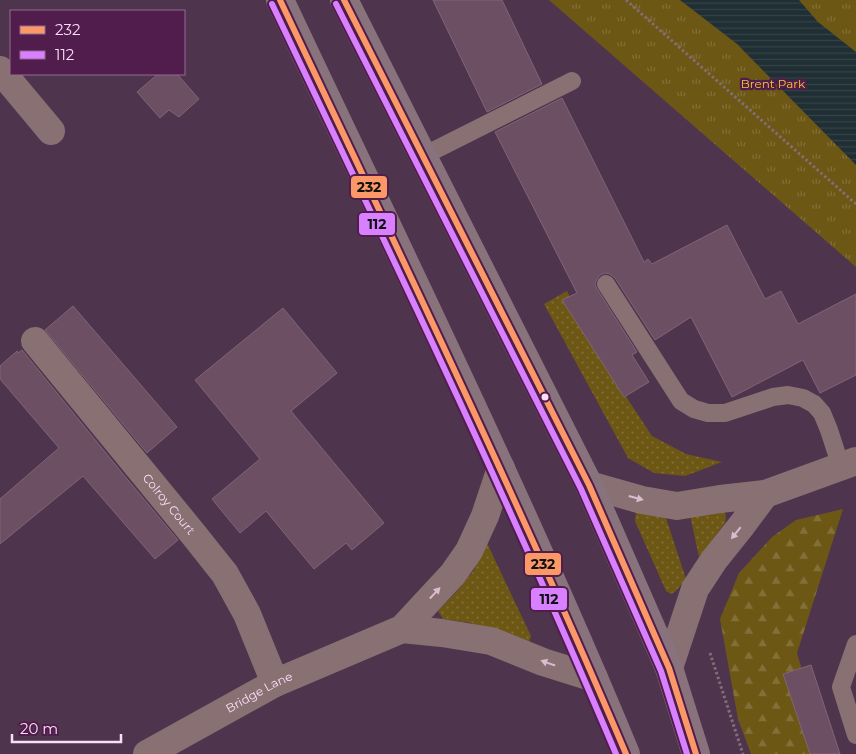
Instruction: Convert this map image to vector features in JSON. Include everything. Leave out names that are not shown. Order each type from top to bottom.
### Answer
[{"type":"highway","points":[[280,0],[501,468],[626,754]]},
{"type":"highway","points":[[344,0],[590,486],[669,668],[696,754]]},
{"type":"street","points":[[0,70],[51,131]]},
{"type":"street","name":"Colroy Court","points":[[35,342],[225,574],[247,614],[275,683]]},
{"type":"street","points":[[590,486],[642,500],[677,506],[765,494],[849,464]]},
{"type":"street","name":"Bridge Lane","points":[[147,754],[275,683],[402,629],[453,574],[469,551],[485,516],[501,468]]},
{"type":"street","points":[[669,668],[695,589],[714,560],[765,494]]},
{"type":"street","name":"Bridge Lane","points":[[402,629],[442,632],[491,641],[543,662],[594,678]]},
{"type":"lane","points":[[423,156],[572,81]]},
{"type":"lane","points":[[606,284],[681,401],[694,410],[708,413],[725,413],[773,397],[788,395],[803,398],[814,404],[822,413],[829,430],[849,464]]},
{"type":"lane","points":[[856,644],[841,686],[856,735]]},
{"type":"path","points":[[626,0],[856,204]]},
{"type":"path","points":[[710,652],[744,754]]},
{"type":"green space","name":"Brent Park","points":[[549,0],[856,0],[856,267]]},
{"type":"green space","points":[[567,291],[598,354],[652,436],[686,454],[722,462],[685,476],[654,473],[628,458],[544,304]]},
{"type":"green space","points":[[843,509],[797,653],[827,754],[751,754],[738,719],[720,619],[739,573],[772,537],[796,520]]},
{"type":"green space","points":[[721,510],[725,513],[725,523],[699,557],[690,515]]},
{"type":"green space","points":[[636,511],[665,515],[686,579],[671,594],[666,591],[635,521]]},
{"type":"green space","points":[[486,541],[531,636],[529,642],[471,623],[443,619],[438,611],[474,570]]},
{"type":"shaded area","points":[[680,0],[799,0],[818,22],[856,52],[856,165],[737,44]]},
{"type":"building","points":[[433,0],[502,0],[542,84],[487,112]]},
{"type":"building","points":[[157,75],[178,75],[199,99],[179,117],[169,110],[160,118],[137,92]]},
{"type":"building","points":[[562,98],[644,262],[648,259],[652,264],[727,225],[765,299],[781,291],[798,324],[856,294],[856,375],[820,393],[803,360],[732,397],[691,317],[655,340],[615,278],[605,273],[597,279],[595,284],[597,289],[637,352],[632,355],[649,382],[624,397],[562,300],[577,293],[495,132]]},
{"type":"building","points":[[73,306],[177,427],[147,453],[45,330]]},
{"type":"building","points":[[283,308],[337,373],[291,411],[384,523],[352,550],[346,543],[314,569],[266,511],[240,533],[212,499],[260,459],[195,380]]},
{"type":"building","points":[[22,350],[178,540],[155,559],[83,476],[0,544],[0,499],[59,448],[0,379],[0,366],[17,351],[18,353]]},
{"type":"building","points":[[811,665],[840,754],[810,754],[783,674]]},
{"type":"transit line","name":"232","points":[[280,0],[500,469],[626,754]]},
{"type":"transit line","name":"232","points":[[344,0],[589,485],[669,668],[696,754]]},
{"type":"transit line","name":"112","points":[[272,4],[491,470],[616,754]]},
{"type":"transit line","name":"112","points":[[336,4],[581,489],[661,671],[687,754]]}]
